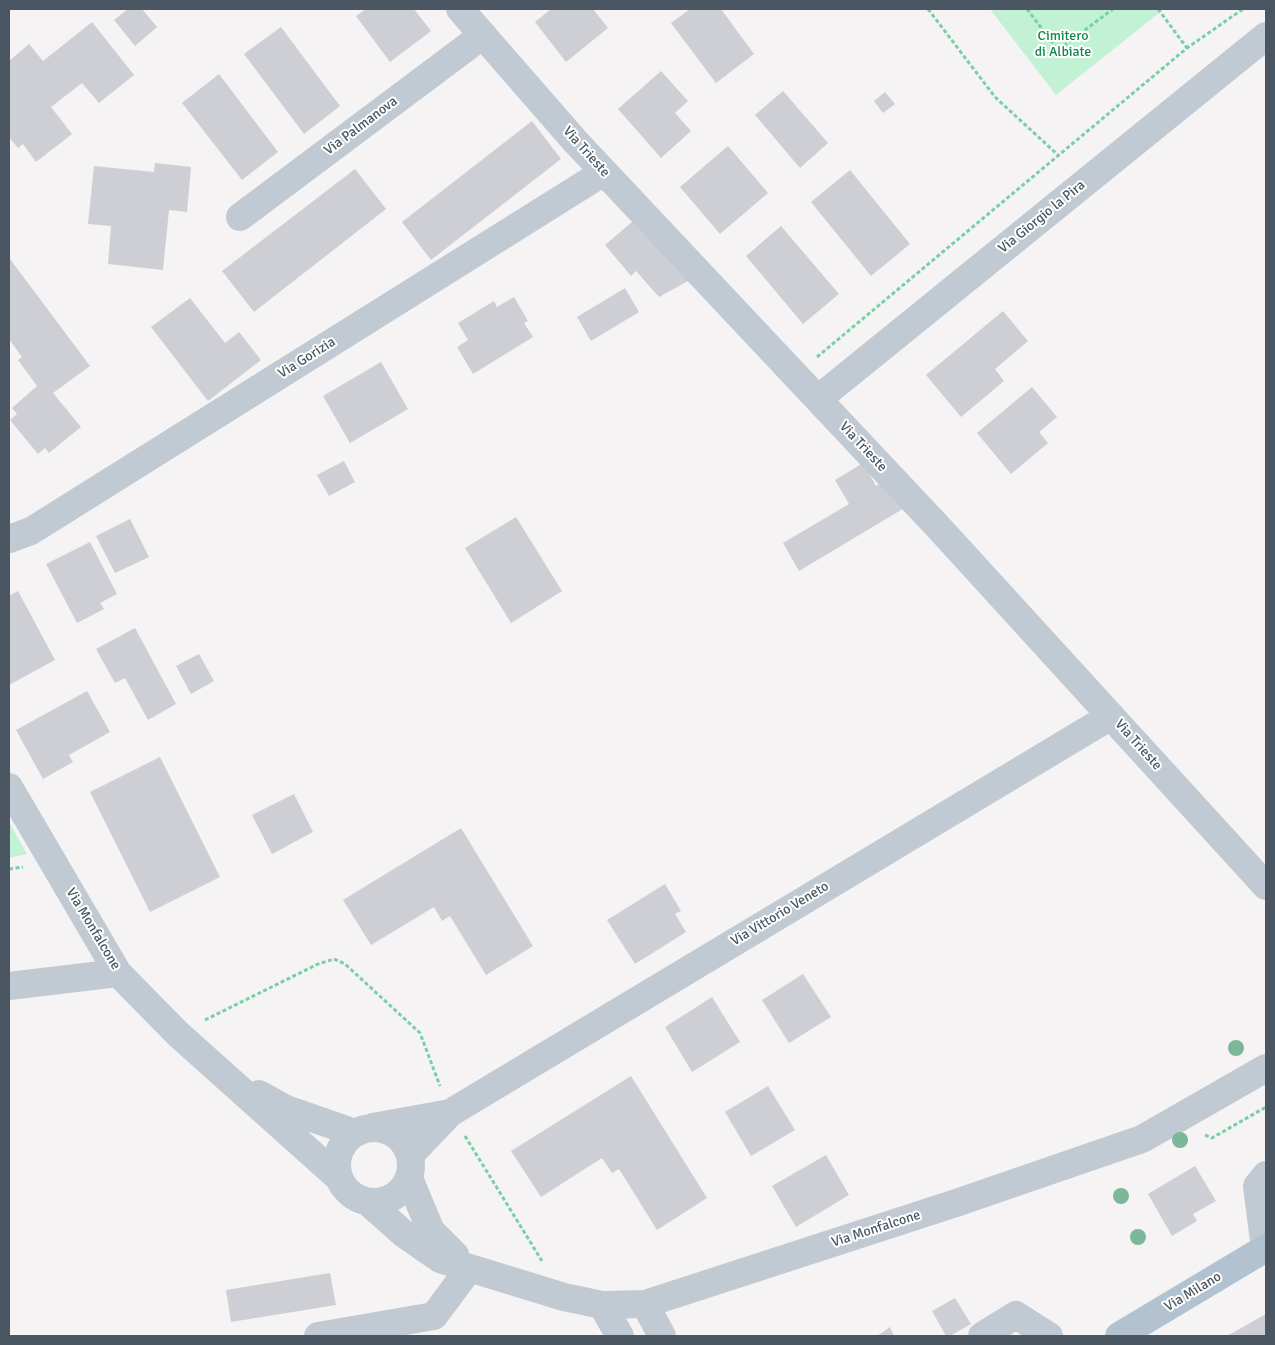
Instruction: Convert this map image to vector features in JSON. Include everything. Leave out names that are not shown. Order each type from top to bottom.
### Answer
[{"type":"main road","name":"Via Milano","points":[[1119,1336],[1266,1249]]},
{"type":"street","name":"Via Trieste","points":[[460,9],[604,172],[940,529],[1266,886]]},
{"type":"street","name":"Via Palmanova","points":[[240,217],[483,35]]},
{"type":"street","name":"Via Giorgio la Pira","points":[[818,399],[1266,36]]},
{"type":"street","name":"Via Gorizia","points":[[9,540],[31,530],[604,172]]},
{"type":"street","name":"Via Vittorio Veneto","points":[[362,1130],[450,1113],[1111,716]]},
{"type":"street","name":"Via Monfalcone","points":[[9,786],[118,973],[178,1034],[339,1178]]},
{"type":"street","points":[[9,986],[118,973]]},
{"type":"street","name":"Via Monfalcone","points":[[368,1202],[404,1234],[440,1259],[564,1297],[602,1305],[645,1304],[956,1203],[1142,1139],[1266,1068]]},
{"type":"street","name":"Via Monfalcone","points":[[222,1074],[286,1109],[362,1130]]},
{"type":"street","name":"Via Vittorio Veneto","points":[[409,1166],[450,1113]]},
{"type":"street","points":[[384,1129],[396,1135],[404,1143],[409,1166],[403,1188],[394,1196],[381,1202],[368,1202],[360,1200],[349,1193],[339,1178],[337,1166],[338,1153],[345,1141],[362,1130],[384,1129]]},
{"type":"street","name":"Via Monfalcone","points":[[409,1166],[430,1231],[469,1269]]},
{"type":"street","points":[[1266,1175],[1257,1186],[1266,1249]]},
{"type":"street","points":[[318,1336],[434,1316],[469,1269]]},
{"type":"street","points":[[645,1304],[662,1336]]},
{"type":"street","points":[[602,1305],[620,1336]]},
{"type":"street","points":[[982,1336],[1016,1315],[1049,1336]]},
{"type":"path","points":[[928,9],[995,97],[1058,156]]},
{"type":"path","points":[[1027,9],[1058,50],[1114,9]]},
{"type":"path","points":[[1158,9],[1187,48]]},
{"type":"path","points":[[796,375],[1187,48],[1243,9]]},
{"type":"path","points":[[178,1034],[318,964],[334,959],[345,964],[420,1033],[450,1113],[564,1297]]},
{"type":"green space","name":"Cimitero di Albiate","points":[[990,9],[1164,9],[1056,95]]},
{"type":"green space","points":[[9,822],[27,854],[9,858]]},
{"type":"building","points":[[128,9],[142,9],[157,27],[135,46],[114,20]]},
{"type":"building","points":[[366,9],[414,9],[431,31],[390,62],[356,16]]},
{"type":"building","points":[[551,9],[593,9],[608,28],[566,62],[535,22]]},
{"type":"building","points":[[690,9],[721,9],[754,54],[716,83],[671,23]]},
{"type":"building","points":[[92,22],[134,75],[99,103],[82,83],[51,107],[72,134],[36,162],[23,144],[18,148],[9,137],[9,61],[29,44],[43,61]]},
{"type":"building","points":[[281,27],[340,106],[304,134],[244,54]]},
{"type":"building","points":[[661,71],[688,101],[675,113],[691,131],[661,158],[618,109]]},
{"type":"building","points":[[219,74],[278,152],[242,180],[182,103]]},
{"type":"building","points":[[783,91],[828,143],[800,168],[755,115]]},
{"type":"building","points":[[885,92],[895,104],[883,113],[874,101]]},
{"type":"building","points":[[532,121],[561,159],[431,260],[402,222]]},
{"type":"building","points":[[728,146],[768,193],[720,234],[680,187]]},
{"type":"building","points":[[155,163],[191,167],[187,212],[169,210],[163,270],[108,264],[111,226],[88,224],[94,166],[154,172]]},
{"type":"building","points":[[355,169],[386,209],[254,312],[222,271]]},
{"type":"building","points":[[850,170],[910,244],[871,276],[811,202]]},
{"type":"building","points":[[633,221],[690,280],[659,297],[636,271],[631,276],[605,245]]},
{"type":"building","points":[[781,226],[839,294],[803,324],[746,256]]},
{"type":"building","points":[[10,259],[90,366],[53,393],[81,427],[49,453],[45,448],[38,454],[10,420],[17,414],[12,408],[37,386],[18,360],[22,357],[9,339]]},
{"type":"building","points":[[625,288],[639,312],[591,341],[577,317]]},
{"type":"building","points":[[514,297],[528,321],[524,323],[533,337],[473,374],[457,347],[468,340],[458,323],[494,301],[497,307]]},
{"type":"building","points":[[190,298],[225,343],[239,332],[261,360],[208,401],[151,327]]},
{"type":"building","points":[[1003,311],[1028,341],[995,369],[1004,381],[961,417],[926,375]]},
{"type":"building","points":[[381,362],[408,409],[350,443],[323,396]]},
{"type":"building","points":[[1032,387],[1057,417],[1039,432],[1048,443],[1011,474],[977,433]]},
{"type":"building","points":[[344,461],[355,482],[329,496],[317,475]]},
{"type":"building","points":[[863,463],[876,486],[888,478],[906,507],[799,571],[783,543],[849,504],[835,480]]},
{"type":"building","points":[[516,517],[562,591],[511,623],[465,548]]},
{"type":"building","points":[[130,519],[149,557],[115,573],[96,536]]},
{"type":"building","points":[[90,542],[117,594],[100,603],[104,609],[77,623],[46,564]]},
{"type":"building","points":[[18,591],[55,660],[9,685],[9,596]]},
{"type":"building","points":[[135,628],[176,704],[148,720],[125,678],[115,683],[96,649]]},
{"type":"building","points":[[199,654],[214,681],[191,694],[176,666]]},
{"type":"building","points":[[87,691],[110,732],[69,755],[73,762],[43,779],[16,730]]},
{"type":"building","points":[[160,757],[220,877],[150,912],[90,792]]},
{"type":"building","points":[[294,794],[313,832],[272,854],[252,815]]},
{"type":"building","points":[[461,828],[533,946],[486,975],[450,916],[442,921],[434,907],[371,945],[343,900]]},
{"type":"building","points":[[665,884],[681,911],[675,914],[686,932],[635,964],[607,920]]},
{"type":"building","points":[[803,974],[831,1017],[789,1043],[762,1000]]},
{"type":"building","points":[[712,997],[740,1042],[692,1072],[665,1027]]},
{"type":"building","points":[[631,1076],[707,1198],[657,1230],[619,1169],[612,1173],[602,1158],[541,1197],[511,1151]]},
{"type":"building","points":[[768,1086],[795,1130],[751,1156],[725,1112]]},
{"type":"building","points":[[826,1155],[849,1195],[796,1227],[772,1186]]},
{"type":"building","points":[[1195,1166],[1216,1201],[1193,1214],[1197,1221],[1172,1236],[1148,1194]]},
{"type":"building","points":[[330,1273],[336,1305],[231,1322],[226,1290]]},
{"type":"building","points":[[955,1298],[971,1324],[950,1336],[946,1336],[932,1311]]},
{"type":"building","points":[[1266,1314],[1266,1336],[1227,1336]]},
{"type":"building","points":[[890,1327],[894,1336],[877,1336]]}]
